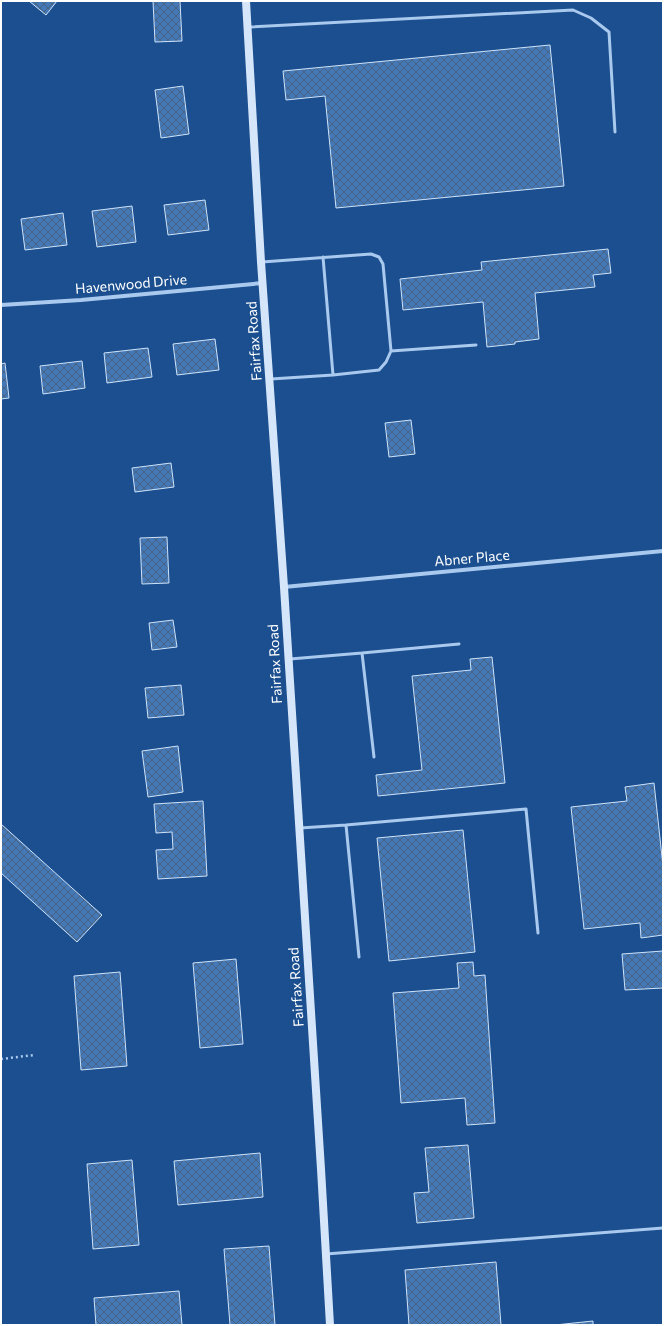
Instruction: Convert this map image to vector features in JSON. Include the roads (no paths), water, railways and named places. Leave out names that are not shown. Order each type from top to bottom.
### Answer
[{"type":"street","name":"Fairfax Road","points":[[246,1],[261,262],[284,587],[330,1325]]},
{"type":"street","name":"Havenwood Drive","points":[[1,305],[81,300],[263,283]]},
{"type":"street","name":"Abner Place","points":[[284,587],[663,551]]},
{"type":"lane","points":[[247,27],[573,10],[591,18],[609,32],[614,132]]},
{"type":"lane","points":[[261,262],[371,254],[379,257],[383,264],[391,351],[386,362],[379,370],[270,379]]},
{"type":"lane","points":[[323,257],[333,375]]},
{"type":"lane","points":[[391,351],[476,345]]},
{"type":"lane","points":[[288,660],[460,644]]},
{"type":"lane","points":[[362,653],[374,757]]},
{"type":"lane","points":[[298,828],[526,809],[538,933]]},
{"type":"lane","points":[[346,825],[359,957]]},
{"type":"lane","points":[[326,1254],[663,1228]]}]
